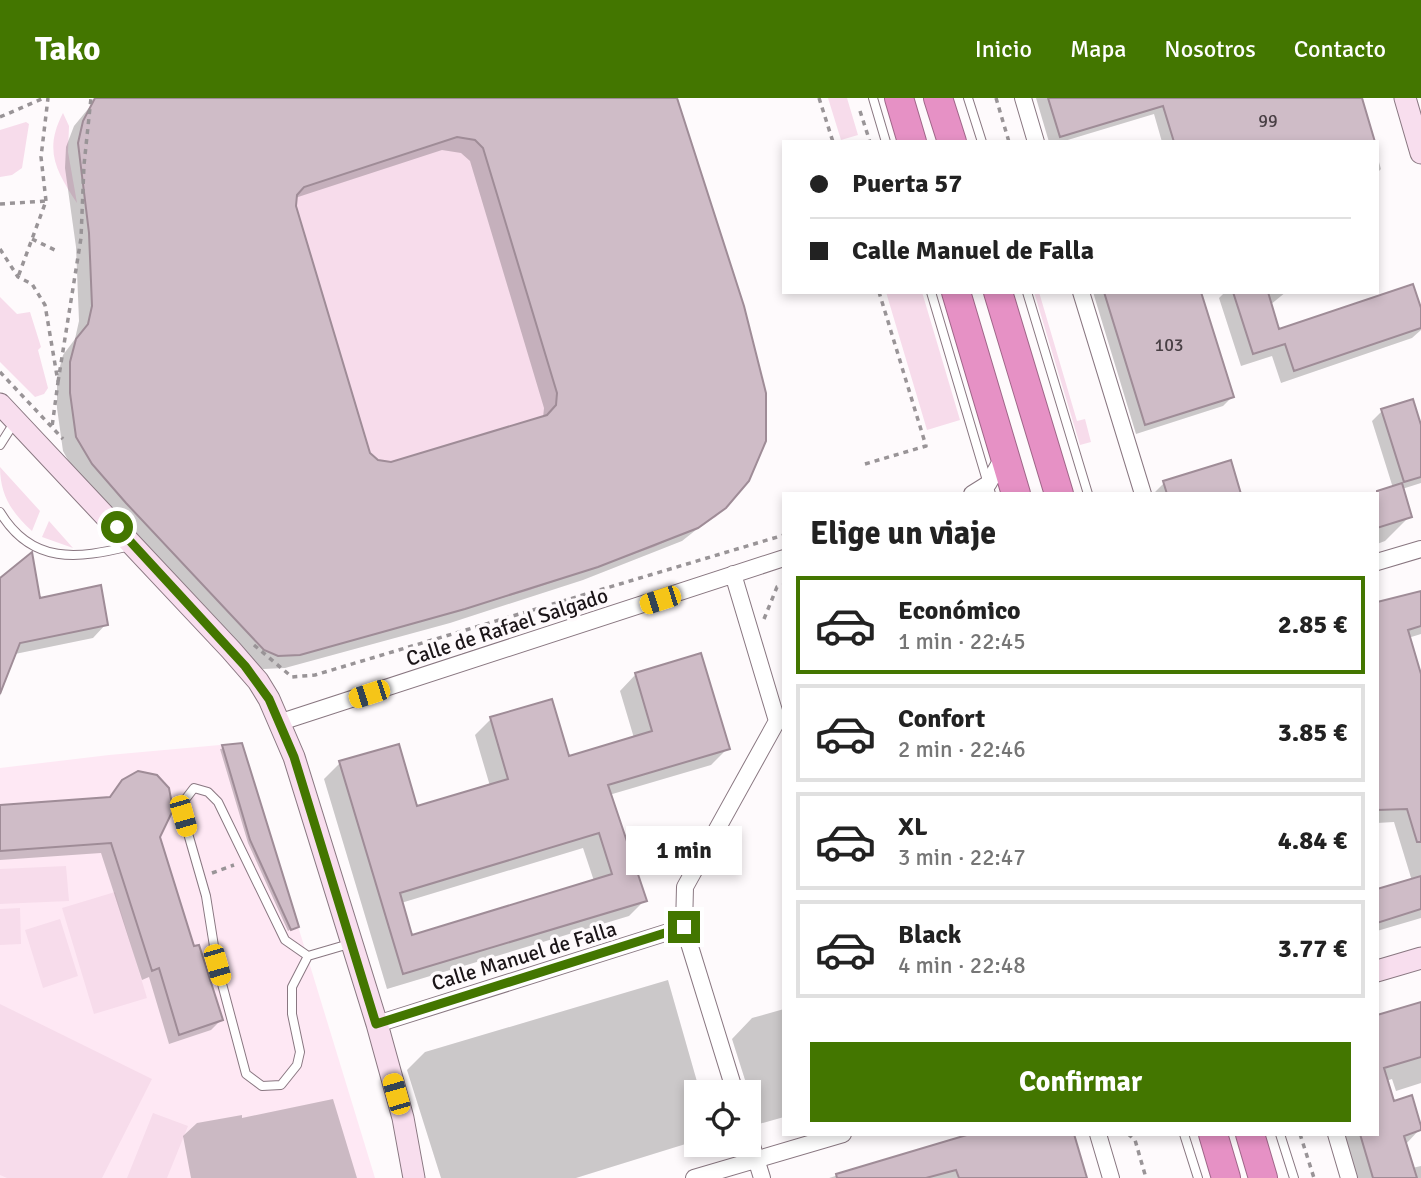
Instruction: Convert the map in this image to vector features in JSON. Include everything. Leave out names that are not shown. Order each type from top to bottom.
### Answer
[{"type":"highway","points":[[899,98],[911,140]]},
{"type":"highway","points":[[938,98],[950,140]]},
{"type":"highway","points":[[957,294],[1015,492]]},
{"type":"highway","points":[[999,294],[1058,492]]},
{"type":"highway","points":[[1214,1136],[1226,1178]]},
{"type":"highway","points":[[1251,1136],[1263,1178]]},
{"type":"street","points":[[1023,98],[1035,140]]},
{"type":"street","points":[[1405,100],[1421,153]]},
{"type":"street","points":[[1083,294],[1142,492]]},
{"type":"street","points":[[0,404],[258,681],[281,722],[376,1024],[403,1118],[414,1178]]},
{"type":"street","points":[[989,489],[1004,456]]},
{"type":"street","points":[[1379,561],[1421,550]]},
{"type":"street","name":"Calle de Rafael Salgado","points":[[281,722],[687,592],[733,573],[782,559]]},
{"type":"street","points":[[731,1080],[684,927],[685,887],[776,721],[733,573]]},
{"type":"street","name":"Calle Manuel de Falla","points":[[376,1024],[684,927]]},
{"type":"street","points":[[1379,970],[1421,958]]},
{"type":"street","points":[[403,1118],[428,1178]]},
{"type":"street","points":[[694,1178],[836,1136]]},
{"type":"street","points":[[1099,1136],[1111,1178]]},
{"type":"street","points":[[1337,1136],[1349,1178]]},
{"type":"street","points":[[755,1157],[762,1178]]},
{"type":"lane","points":[[873,98],[885,140]]},
{"type":"lane","points":[[968,98],[981,140]]},
{"type":"lane","points":[[932,294],[989,489]]},
{"type":"lane","points":[[1028,294],[1087,492]]},
{"type":"lane","points":[[0,445],[16,420]]},
{"type":"lane","points":[[0,512],[16,534],[61,556],[85,557],[134,545]]},
{"type":"lane","points":[[308,957],[285,940],[218,802],[208,792],[194,788],[184,801],[183,816],[200,877],[217,965],[238,1038],[241,1061],[246,1074],[262,1086],[281,1084],[298,1065],[300,1052],[292,1014],[292,987],[308,957],[351,943]]},
{"type":"lane","points":[[1185,1136],[1198,1178]]},
{"type":"lane","points":[[1281,1136],[1294,1178]]},
{"type":"path","points":[[0,117],[46,98],[41,157],[46,201],[18,277]]},
{"type":"path","points":[[52,428],[81,238],[84,165],[91,98]]},
{"type":"path","points":[[819,98],[832,140]]},
{"type":"path","points":[[996,98],[1008,140]]},
{"type":"path","points":[[860,111],[869,140]]},
{"type":"path","points":[[0,204],[46,201]]},
{"type":"path","points":[[32,239],[59,252]]},
{"type":"path","points":[[0,249],[18,277],[32,284],[45,305],[58,382]]},
{"type":"path","points":[[865,464],[926,446],[880,294]]},
{"type":"path","points":[[0,372],[69,446]]},
{"type":"path","points":[[246,638],[292,677],[315,675],[782,536]]},
{"type":"path","points":[[764,626],[762,623],[777,587],[782,586]]},
{"type":"path","points":[[200,877],[246,861]]},
{"type":"path","points":[[1132,1136],[1146,1178]]},
{"type":"path","points":[[1301,1136],[1314,1178]]},
{"type":"shaded area","points":[[95,98],[677,98],[744,306],[766,393],[766,440],[749,481],[716,517],[654,547],[527,591],[300,655],[278,656],[264,650],[126,503],[92,464],[76,437],[69,372],[76,339],[88,324],[92,306],[89,233],[78,143],[83,121]]},
{"type":"shaded area","points":[[828,98],[847,98],[858,135],[841,140]]},
{"type":"shaded area","points":[[63,113],[69,126],[68,152],[77,203],[59,171],[53,150],[57,127]]},
{"type":"shaded area","points":[[26,122],[29,124],[22,168],[12,175],[0,177],[0,130]]},
{"type":"shaded area","points":[[887,294],[923,294],[960,420],[927,430]]},
{"type":"shaded area","points":[[1035,294],[1040,294],[1077,421],[1085,419],[1091,442],[1080,445]]},
{"type":"shaded area","points":[[0,297],[17,314],[30,312],[41,347],[38,350],[48,388],[44,394],[35,397],[0,362]]},
{"type":"shaded area","points":[[0,467],[40,511],[32,531],[8,503],[2,486]]},
{"type":"shaded area","points":[[49,521],[73,548],[42,537]]},
{"type":"shaded area","points":[[242,743],[375,1178],[0,1178],[0,768]]},
{"type":"shaded area","points":[[66,866],[69,901],[0,904],[0,869]]},
{"type":"shaded area","points":[[115,892],[147,998],[94,1014],[62,908]]},
{"type":"shaded area","points":[[20,908],[21,944],[0,945],[0,909]]},
{"type":"shaded area","points":[[60,919],[78,976],[43,988],[25,930]]},
{"type":"shaded area","points":[[0,1004],[152,1079],[102,1178],[7,1178],[0,1175]]},
{"type":"shaded area","points":[[153,1113],[188,1126],[167,1178],[127,1178]]},
{"type":"building","points":[[95,98],[677,98],[744,306],[766,393],[766,441],[749,481],[726,508],[698,528],[598,567],[465,609],[300,655],[278,656],[264,650],[126,503],[92,464],[76,437],[70,393],[70,362],[76,339],[88,324],[92,306],[89,233],[78,143],[83,121]],"holes":[[[457,137],[475,140],[483,148],[557,393],[556,405],[547,415],[391,462],[378,460],[370,453],[296,206],[297,195],[304,187]]]},
{"type":"building","points":[[1048,98],[1362,98],[1374,140],[1173,140],[1163,106],[1060,137]]},
{"type":"building","points":[[1413,284],[1421,308],[1421,328],[1294,371],[1285,344],[1253,354],[1234,294],[1269,294],[1279,329]]},
{"type":"building","points":[[1105,294],[1202,294],[1234,397],[1145,425]]},
{"type":"building","points":[[1413,399],[1421,425],[1421,477],[1404,482],[1381,409]]},
{"type":"building","points":[[1231,460],[1240,492],[1166,492],[1163,481]]},
{"type":"building","points":[[1402,483],[1412,517],[1379,527],[1377,491]]},
{"type":"building","points":[[32,552],[40,598],[101,585],[108,625],[20,643],[0,694],[0,578]]},
{"type":"building","points":[[1421,591],[1421,626],[1408,630],[1421,674],[1421,842],[1417,842],[1407,809],[1379,810],[1379,602]]},
{"type":"building","points":[[701,653],[730,749],[608,785],[647,901],[403,974],[339,761],[399,744],[417,806],[508,779],[490,717],[552,699],[569,756],[652,731],[635,673]],"holes":[[[599,833],[612,874],[412,935],[400,893]]]},
{"type":"building","points":[[242,743],[299,927],[291,930],[250,840],[222,745]]},
{"type":"building","points":[[138,771],[157,775],[169,788],[173,810],[160,837],[194,946],[199,945],[223,1020],[179,1035],[159,968],[152,971],[111,843],[0,851],[0,805],[110,797],[122,780]]},
{"type":"building","points":[[1421,876],[1421,909],[1379,922],[1379,888]]},
{"type":"building","points":[[1421,1002],[1421,1057],[1384,1068],[1394,1101],[1412,1095],[1421,1130],[1404,1136],[1417,1178],[1373,1178],[1361,1136],[1379,1136],[1379,1014]]},
{"type":"building","points":[[963,1136],[1075,1136],[1087,1178],[959,1178],[956,1170],[926,1178],[837,1178],[836,1174]]},
{"type":"route","points":[[117,527],[258,681],[281,722],[376,1024],[684,927]]}]
